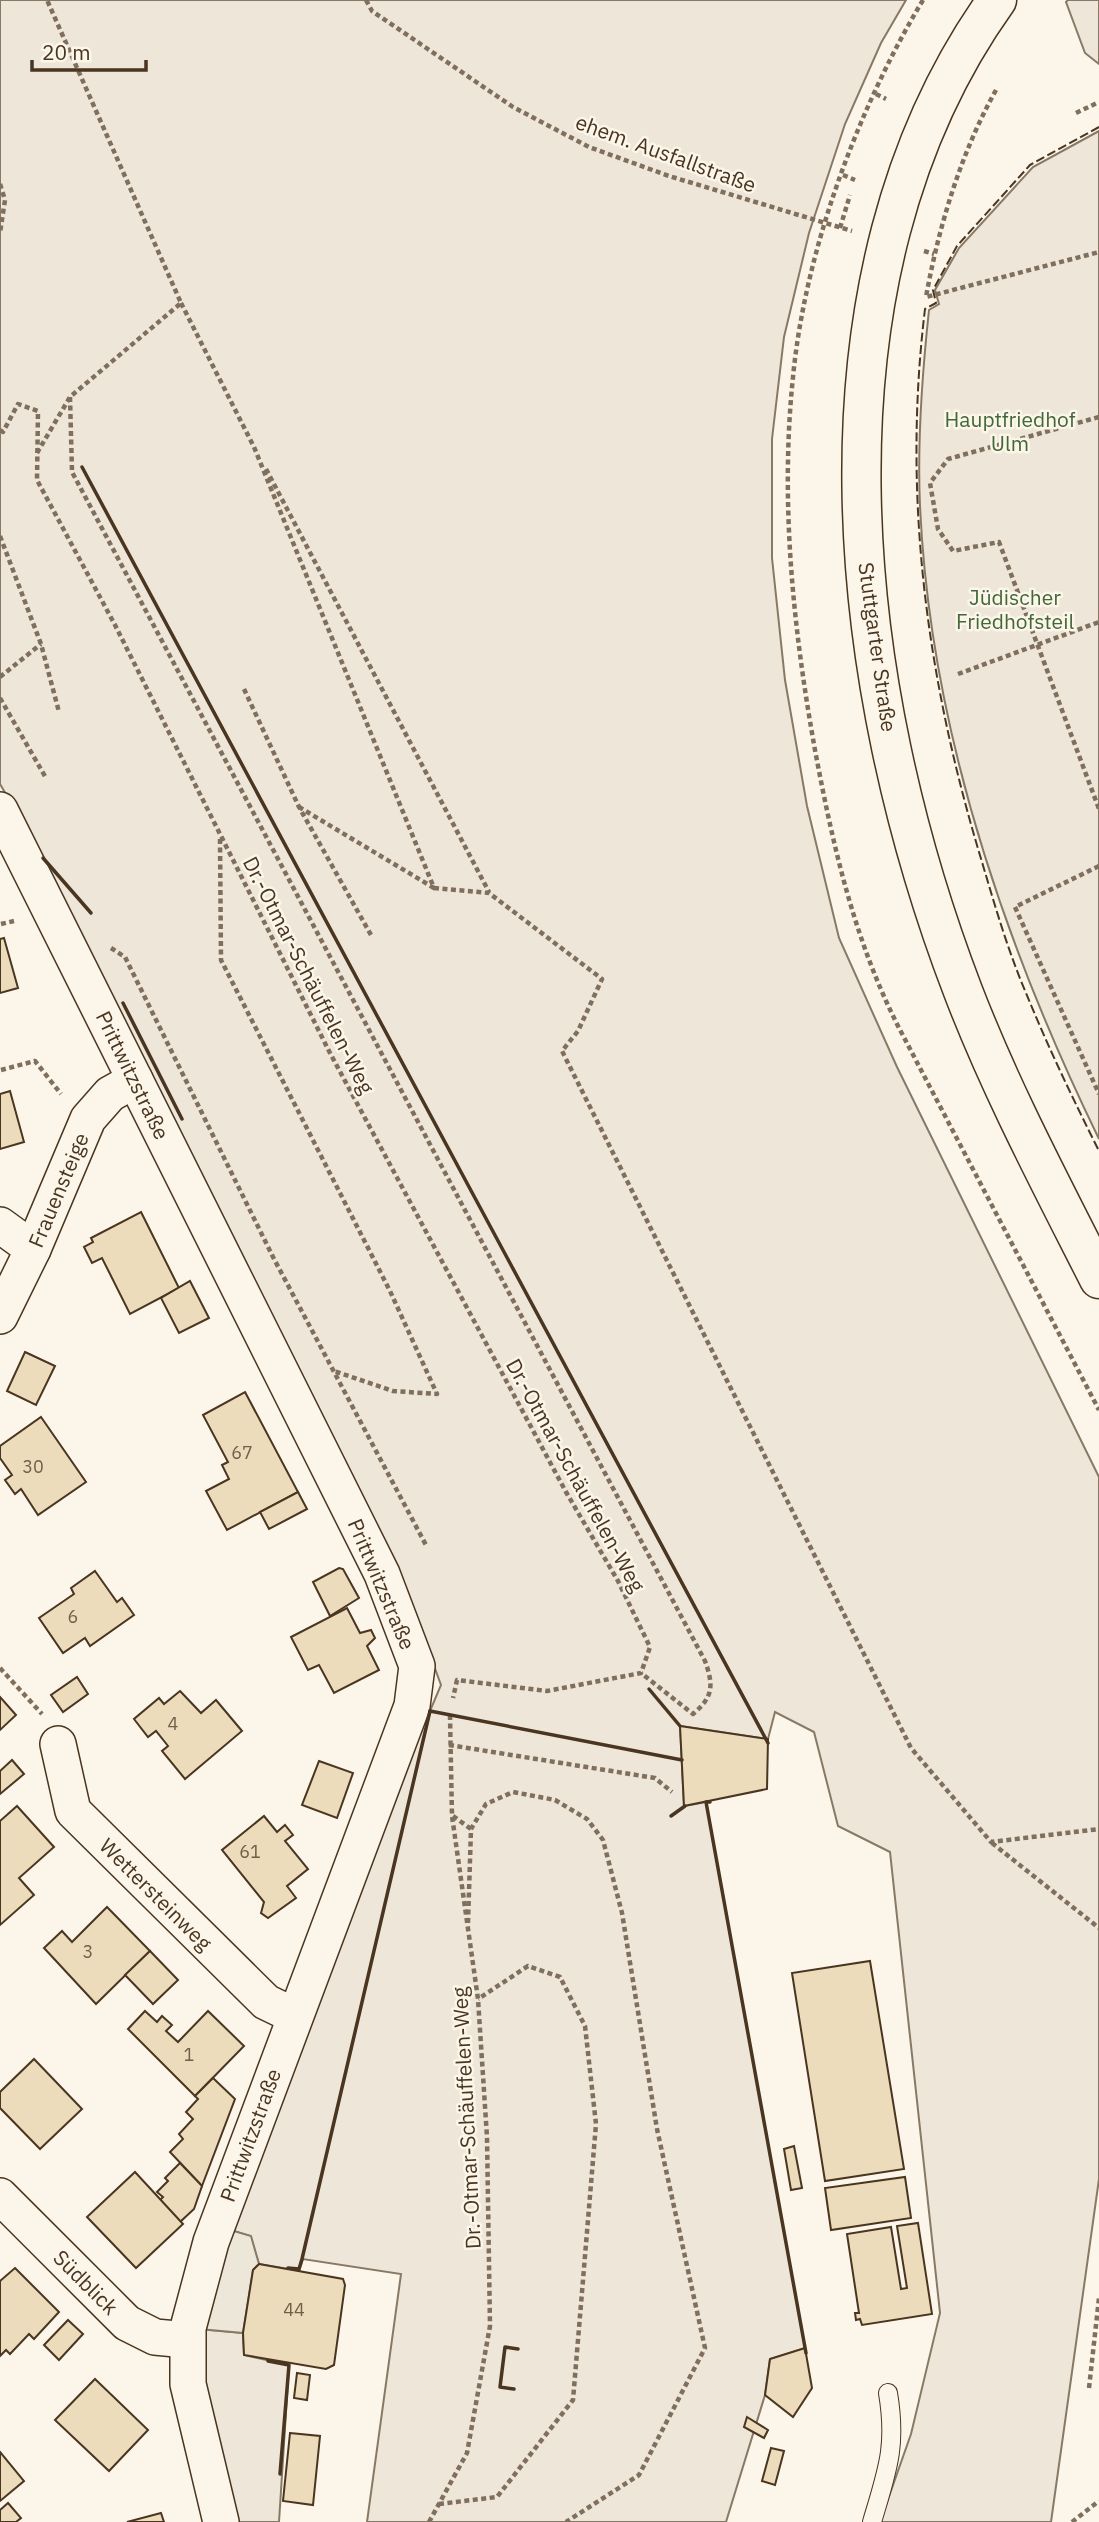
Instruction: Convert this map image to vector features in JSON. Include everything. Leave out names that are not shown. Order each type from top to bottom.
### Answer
[{"type":"main road","name":"Stuttgarter Straße","points":[[997,0],[970,41],[929,122],[900,204],[884,263],[864,397],[861,467],[864,544],[873,628],[889,727],[912,832],[941,926],[998,1073],[1099,1279]]},
{"type":"street","name":"Prittwitzstraße","points":[[0,810],[382,1574],[417,1666],[412,1706],[211,2242],[187,2340],[188,2384],[221,2522]]},
{"type":"street","name":"Frauensteige","points":[[0,1316],[33,1249],[86,1125],[110,1094],[135,1080]]},
{"type":"street","points":[[0,1225],[33,1249]]},
{"type":"street","name":"Wettersteinweg","points":[[58,1744],[73,1811],[266,2003],[295,2015]]},
{"type":"street","name":"Südblick","points":[[0,2196],[127,2323],[155,2337],[187,2340]]},
{"type":"lane","points":[[872,2522],[891,2458],[894,2429],[888,2393]]},
{"type":"path","points":[[47,0],[181,303],[489,893],[602,979],[578,1031],[562,1051],[911,1748],[991,1842],[1099,1928]]},
{"type":"path","name":"ehem. Ausfallstraße","points":[[366,0],[372,11],[513,107],[589,147],[669,176],[840,228],[850,195]]},
{"type":"path","points":[[996,90],[954,187],[934,254],[926,297],[1099,252]]},
{"type":"path","points":[[876,94],[886,99]]},
{"type":"path","points":[[1076,113],[1099,102]]},
{"type":"path","points":[[843,175],[855,180]]},
{"type":"path","points":[[0,184],[5,200],[0,233]]},
{"type":"path","points":[[37,454],[70,397],[181,303]]},
{"type":"path","points":[[70,397],[72,472],[705,1661],[712,1681],[709,1700],[692,1714],[641,1673]]},
{"type":"path","name":"Dr.-Otmar-Schäuffelen-Weg","points":[[0,429],[3,432],[18,404],[38,411],[37,480],[115,625],[330,1054],[566,1492],[618,1581],[650,1647],[641,1673],[547,1691],[457,1680],[449,1745],[452,1816],[467,1937],[478,1999],[487,2137],[490,2326],[467,2453],[429,2522]]},
{"type":"path","points":[[1099,417],[948,459],[930,483],[938,529],[953,551],[999,542],[1099,808]]},
{"type":"path","points":[[254,447],[434,888]]},
{"type":"path","points":[[0,536],[41,644],[59,712]]},
{"type":"path","points":[[958,674],[1099,622]]},
{"type":"path","points":[[0,677],[41,644]]},
{"type":"path","points":[[244,689],[299,807],[371,935]]},
{"type":"path","points":[[0,698],[46,778]]},
{"type":"path","points":[[299,807],[434,888],[489,893]]},
{"type":"path","points":[[220,835],[221,960],[390,1291],[437,1394],[393,1391],[333,1371]]},
{"type":"path","points":[[1099,866],[1014,906],[1099,1094]]},
{"type":"path","points":[[53,914],[125,957],[333,1371],[427,1547]]},
{"type":"path","points":[[1,1070],[35,1061],[86,1125]]},
{"type":"path","points":[[961,1143],[1099,1410]]},
{"type":"path","points":[[0,1668],[41,1712],[58,1744]]},
{"type":"path","points":[[449,1745],[655,1778],[672,1792]]},
{"type":"path","points":[[467,1937],[471,1829],[486,1804],[513,1792],[555,1800],[587,1819],[603,1840],[622,1913],[657,2129],[705,2348],[639,2474],[566,2522]]},
{"type":"path","points":[[452,1816],[471,1829]]},
{"type":"path","points":[[991,1842],[1099,1829]]},
{"type":"path","points":[[439,2504],[497,2497],[573,2400],[596,2124],[585,2026],[560,1978],[528,1966],[478,1999]]},
{"type":"path","points":[[1089,2388],[1099,2298]]},
{"type":"path","points":[[1072,2522],[1099,2501]]},
{"type":"green space","points":[[0,0],[906,0],[881,43],[845,124],[809,233],[784,337],[772,439],[772,558],[785,680],[807,806],[839,938],[897,1067],[1099,1477],[1099,2179],[1051,2522],[880,2522],[911,2434],[940,2313],[890,1852],[838,1826],[814,1732],[775,1712],[768,1739],[680,1726],[684,1806],[706,1802],[805,2348],[770,2359],[765,2395],[726,2522],[367,2522],[401,2274],[303,2259],[299,2271],[259,2264],[250,2236],[217,2226],[412,1706],[430,1711],[441,1685],[424,1639],[43,858],[0,784]]},
{"type":"green space","points":[[1099,0],[1099,64],[1085,53],[1066,2]]},
{"type":"green space","name":"Hauptfriedhof Ulm","points":[[1099,131],[1099,1139],[1032,988],[977,832],[939,670],[927,589],[919,457],[929,310],[939,304],[935,290],[959,248],[1033,167]]},
{"type":"green space","points":[[188,2328],[243,2333],[244,2355],[289,2365],[279,2522],[224,2522]]},
{"type":"shaded area","points":[[217,2226],[251,2236],[259,2264],[253,2270],[243,2333],[188,2328]]},
{"type":"building","points":[[4,938],[18,988],[0,993],[0,939]]},
{"type":"building","points":[[10,1091],[24,1142],[0,1149],[0,1094]]},
{"type":"building","points":[[141,1212],[179,1288],[130,1314],[102,1258],[92,1263],[84,1247],[93,1242],[91,1238]]},
{"type":"building","points":[[190,1281],[209,1318],[179,1333],[161,1298]]},
{"type":"building","points":[[25,1352],[55,1366],[36,1405],[7,1391]]},
{"type":"building","points":[[245,1392],[298,1492],[227,1530],[206,1491],[229,1479],[222,1465],[228,1462],[203,1415]]},
{"type":"building","points":[[41,1417],[86,1482],[38,1515],[21,1489],[15,1494],[5,1480],[12,1475],[0,1458],[0,1446]]},
{"type":"building","points":[[298,1492],[307,1509],[269,1529],[260,1512]]},
{"type":"building","points":[[339,1568],[343,1569],[359,1598],[330,1616],[313,1582]]},
{"type":"building","points":[[95,1571],[117,1602],[122,1598],[134,1615],[90,1646],[85,1638],[63,1653],[39,1618],[74,1594],[71,1588]]},
{"type":"building","points":[[347,1608],[360,1633],[371,1630],[375,1638],[367,1646],[379,1670],[334,1693],[319,1665],[308,1670],[291,1637]]},
{"type":"building","points":[[77,1677],[88,1694],[63,1712],[51,1695]]},
{"type":"building","points":[[180,1691],[201,1713],[216,1700],[242,1731],[185,1779],[162,1751],[168,1746],[156,1731],[148,1737],[134,1719],[159,1698],[164,1704]]},
{"type":"building","points":[[0,1697],[16,1715],[0,1730]]},
{"type":"building","points":[[680,1726],[768,1739],[767,1789],[684,1806]]},
{"type":"building","points":[[12,1760],[24,1774],[0,1794],[0,1771]]},
{"type":"building","points":[[319,1761],[353,1773],[337,1818],[302,1805]]},
{"type":"building","points":[[17,1806],[54,1847],[19,1878],[34,1895],[0,1925],[0,1821]]},
{"type":"building","points":[[264,1816],[277,1832],[285,1825],[293,1835],[285,1841],[308,1869],[287,1886],[296,1898],[268,1918],[261,1913],[264,1902],[222,1850]]},
{"type":"building","points":[[107,1907],[150,1951],[96,2004],[44,1948],[62,1931],[72,1942]]},
{"type":"building","points":[[150,1951],[178,1980],[153,2004],[125,1975]]},
{"type":"building","points":[[870,1961],[904,2169],[825,2181],[792,1973]]},
{"type":"building","points":[[145,2011],[157,2022],[162,2016],[172,2025],[166,2031],[178,2042],[208,2011],[244,2046],[195,2096],[128,2029]]},
{"type":"building","points":[[34,2059],[82,2109],[40,2149],[0,2108],[0,2092]]},
{"type":"building","points":[[213,2078],[235,2099],[202,2186],[170,2152],[183,2139],[179,2134],[193,2119],[186,2112],[198,2099],[195,2096]]},
{"type":"building","points":[[794,2146],[802,2188],[791,2190],[784,2149]]},
{"type":"building","points":[[180,2163],[202,2186],[194,2209],[180,2222],[159,2201],[163,2197],[157,2192],[168,2181],[165,2178]]},
{"type":"building","points":[[135,2172],[183,2224],[136,2268],[87,2217]]},
{"type":"building","points":[[905,2177],[911,2218],[831,2230],[825,2188]]},
{"type":"building","points":[[918,2223],[932,2314],[862,2325],[860,2319],[856,2320],[855,2313],[859,2313],[847,2234],[891,2227],[901,2289],[907,2288],[897,2226]]},
{"type":"building","points":[[259,2264],[343,2279],[345,2285],[334,2365],[326,2369],[244,2355],[243,2333],[253,2270]]},
{"type":"building","points":[[15,2268],[59,2312],[34,2339],[29,2334],[10,2354],[6,2350],[0,2356],[0,2281]]},
{"type":"building","points":[[68,2320],[83,2334],[59,2360],[44,2345]]},
{"type":"building","points":[[805,2348],[812,2388],[793,2417],[765,2395],[770,2359]]},
{"type":"building","points":[[297,2373],[310,2375],[307,2400],[294,2398]]},
{"type":"building","points":[[95,2379],[148,2430],[109,2471],[55,2420]]},
{"type":"building","points":[[747,2417],[768,2430],[764,2438],[744,2427]]},
{"type":"building","points":[[290,2433],[320,2436],[313,2505],[283,2501]]},
{"type":"building","points":[[771,2448],[784,2451],[775,2485],[762,2481]]},
{"type":"building","points":[[0,2452],[24,2481],[0,2501]]},
{"type":"building","points":[[8,2503],[21,2518],[16,2522],[0,2522],[0,2510]]},
{"type":"building","points":[[161,2513],[164,2522],[127,2522]]},
{"type":"fence","points":[[1099,127],[1030,165],[957,246],[933,290],[936,303],[925,309],[916,450],[924,588],[947,726],[963,794],[1019,977],[1099,1151]]},
{"type":"wall","points":[[82,467],[768,1743]]},
{"type":"wall","points":[[43,858],[91,913]]},
{"type":"wall","points":[[123,1003],[182,1119]]},
{"type":"wall","points":[[649,1689],[680,1726]]},
{"type":"wall","points":[[430,1711],[682,1760]]},
{"type":"wall","points":[[288,2268],[299,2269],[302,2259],[430,1711]]},
{"type":"wall","points":[[710,1802],[706,1802],[806,2353]]},
{"type":"wall","points":[[671,1816],[685,1806]]},
{"type":"wall","points":[[514,2389],[500,2387],[505,2347],[518,2349]]},
{"type":"wall","points":[[268,2361],[289,2365],[280,2474]]},
{"type":"park label","name":"Jüdischer Friedhofsteil","points":[[1015,609]]}]
